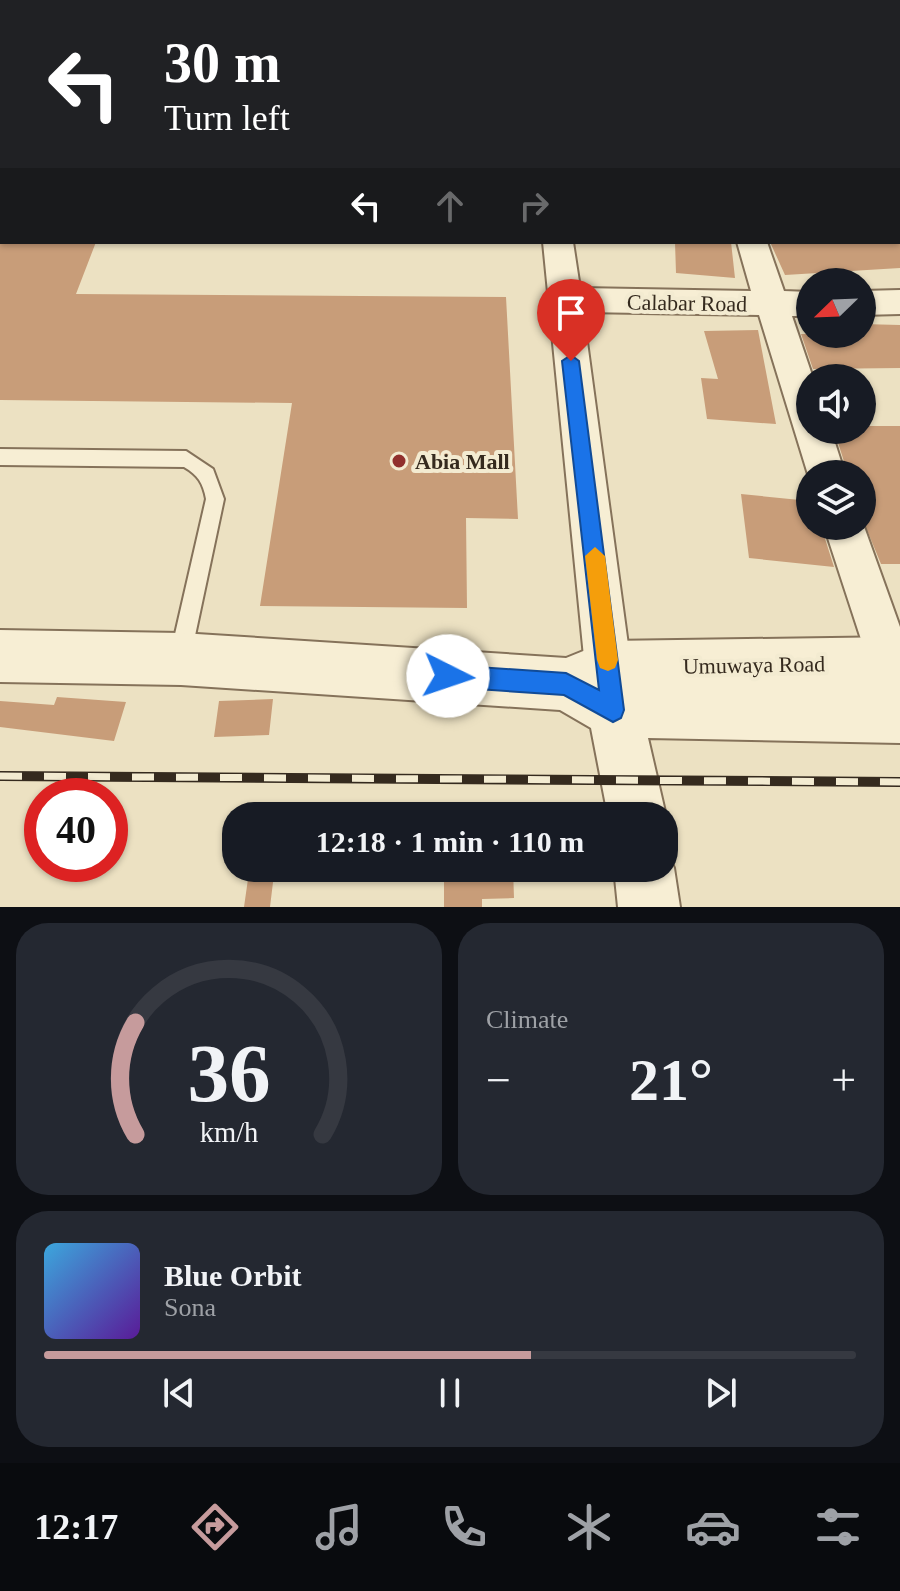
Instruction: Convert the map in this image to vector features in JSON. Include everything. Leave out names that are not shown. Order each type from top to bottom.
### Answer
[{"type":"street","points":[[558,244],[596,687],[631,779],[635,802]]},
{"type":"street","points":[[753,244],[796,384]]},
{"type":"street","name":"Calabar Road","points":[[563,300],[796,304]]},
{"type":"street","points":[[876,303],[900,302]]},
{"type":"street","points":[[849,540],[895,663]]},
{"type":"street","points":[[0,656],[181,659],[596,687]]},
{"type":"street","name":"Umuwaya Road","points":[[596,687],[895,663]]},
{"type":"street","name":"Umuwaya Road","points":[[596,687],[900,716]]},
{"type":"street","points":[[646,882],[649,907]]},
{"type":"lane","points":[[0,457],[186,459],[201,467],[212,479],[215,499],[181,659]]},
{"type":"building","name":"Abia Mall","points":[[0,244],[95,244],[76,294],[506,297],[518,519],[466,518],[467,608],[260,606],[292,403],[0,400]]},
{"type":"building","points":[[675,244],[731,244],[735,278],[676,273]]},
{"type":"building","points":[[771,244],[900,244],[900,268],[796,268],[796,274],[785,275]]},
{"type":"building","points":[[876,324],[900,325],[900,368],[876,368],[876,364],[811,364],[806,348],[876,348]]},
{"type":"building","points":[[758,330],[776,424],[707,419],[701,378],[718,379],[704,331]]},
{"type":"building","points":[[876,426],[900,426],[900,564],[881,564],[871,540],[876,540],[876,460],[844,460],[838,444],[876,444]]},
{"type":"building","points":[[741,494],[796,500],[796,540],[825,540],[834,567],[749,558]]},
{"type":"building","points":[[57,697],[126,702],[114,741],[0,727],[0,701],[54,705]]},
{"type":"building","points":[[273,699],[269,735],[214,737],[219,701]]},
{"type":"building","points":[[248,882],[273,882],[270,907],[244,907]]},
{"type":"building","points":[[444,882],[513,882],[514,898],[482,899],[482,907],[444,907]]},
{"type":"railway","points":[[0,776],[900,782]]},
{"type":"slow traffic","points":[[595,556],[608,660]]},
{"type":"place","name":"Abia Mall","points":[[399,461]]},
{"type":"route","points":[[448,676],[566,684],[613,710],[571,361]]}]
